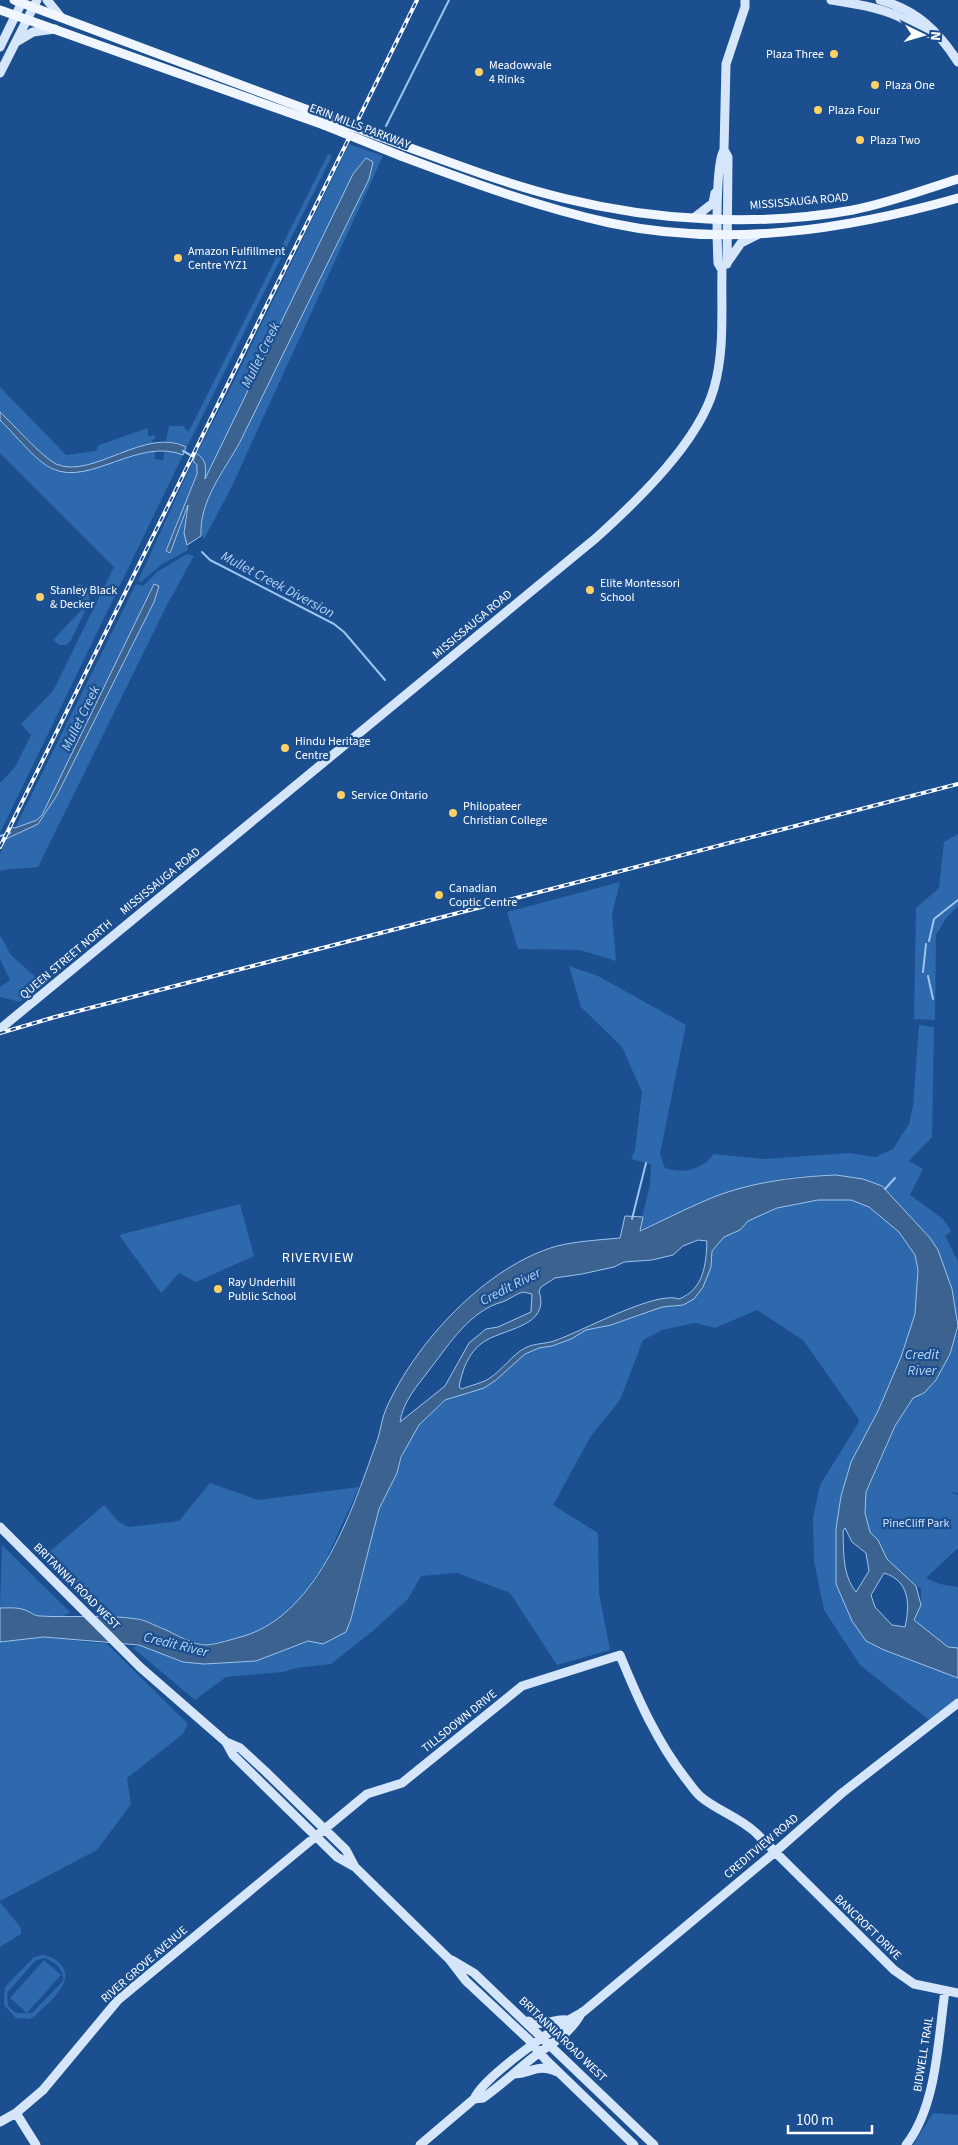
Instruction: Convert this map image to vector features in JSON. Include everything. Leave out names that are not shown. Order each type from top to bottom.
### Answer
[{"type":"main road","points":[[47,0],[60,16]]},
{"type":"main road","points":[[723,219],[728,157],[724,150],[726,64],[745,4],[753,0]]},
{"type":"main road","points":[[831,0],[889,13],[928,35],[935,34]]},
{"type":"main road","points":[[880,0],[909,11],[933,28],[935,34],[947,46],[958,62]]},
{"type":"main road","points":[[0,47],[16,15],[20,1]]},
{"type":"main road","name":"ERIN MILLS PARKWAY","points":[[20,1],[35,4],[60,16],[325,121],[401,156],[508,195],[560,211],[612,223],[671,232],[723,235]]},
{"type":"main road","points":[[0,73],[35,4]]},
{"type":"main road","name":"ERIN MILLS PARKWAY","points":[[0,10],[325,121],[405,146],[511,184],[562,198],[653,214],[723,219]]},
{"type":"main road","points":[[15,42],[33,32],[56,29]]},
{"type":"main road","points":[[723,219],[719,178],[720,156],[724,150]]},
{"type":"main road","points":[[695,218],[713,203],[719,178]]},
{"type":"main road","name":"MISSISSAUGA ROAD","points":[[124,927],[596,538],[642,493],[696,429],[714,388],[720,359],[724,267],[718,263],[723,235],[723,219],[774,218],[853,210],[893,200],[958,179]]},
{"type":"main road","points":[[723,235],[759,234],[858,223],[958,198]]},
{"type":"main road","points":[[724,267],[741,243],[759,234]]},
{"type":"main road","name":"QUEEN STREET NORTH","points":[[0,1029],[124,927]]},
{"type":"main road","name":"BRITANNIA ROAD WEST","points":[[0,1527],[140,1666],[226,1742],[240,1748],[325,1829],[346,1850],[355,1867]]},
{"type":"main road","name":"TILLSDOWN DRIVE","points":[[316,1836],[367,1794],[402,1783],[522,1686],[620,1655]]},
{"type":"main road","name":"BANCROFT DRIVE","points":[[620,1655],[640,1704],[675,1765],[700,1796],[717,1808],[738,1818],[894,1970],[914,1984],[958,1993]]},
{"type":"main road","name":"CREDITVIEW ROAD","points":[[420,2145],[474,2099],[478,2090],[534,2045],[582,2012],[775,1852],[856,1782],[958,1703]]},
{"type":"main road","name":"BRITANNIA ROAD WEST","points":[[226,1742],[233,1755],[337,1857],[355,1867],[450,1958],[466,1981],[534,2045],[634,2145]]},
{"type":"main road","name":"RIVER GROVE AVENUE","points":[[0,2122],[16,2114],[54,2079],[118,2000],[316,1836]]},
{"type":"main road","name":"BRITANNIA ROAD WEST","points":[[450,1958],[474,1973],[526,2020],[654,2145]]},
{"type":"main road","name":"BIDWELL TRAIL","points":[[906,2145],[915,2132],[927,2105],[945,1991]]},
{"type":"main road","name":"CREDITVIEW ROAD","points":[[474,2099],[483,2098],[551,2046],[575,2025],[582,2012]]},
{"type":"main road","points":[[526,2020],[542,2025],[558,2018],[568,2020]]},
{"type":"main road","points":[[515,2074],[523,2074],[531,2069],[540,2067],[560,2073]]},
{"type":"main road","points":[[16,2114],[36,2145]]},
{"type":"green space","points":[[349,144],[383,156],[231,488],[204,539],[201,530],[206,504],[220,475],[240,442],[369,179],[373,162],[365,158],[359,167],[205,479],[201,456],[197,453]]},
{"type":"green space","points":[[328,154],[332,156],[189,443],[186,447],[178,443],[166,441],[169,426],[183,426],[188,432],[192,425]]},
{"type":"green space","points":[[0,387],[66,455],[96,451],[99,445],[148,428],[148,436],[155,435],[155,439],[152,440],[153,443],[90,464],[66,466],[56,464],[35,447],[0,412]]},
{"type":"green space","points":[[0,420],[53,470],[72,472],[155,450],[155,459],[163,460],[165,450],[183,455],[0,833],[0,783],[15,767],[31,735],[21,724],[53,691],[114,567],[0,453]]},
{"type":"green space","points":[[193,461],[197,465],[197,474],[166,551],[170,553],[185,513],[188,550],[161,565],[141,582],[138,581]]},
{"type":"green space","points":[[187,554],[194,556],[168,603],[38,867],[1,870],[0,873],[0,855],[6,839],[38,824],[154,602],[154,584],[42,815],[37,820],[15,828],[136,584],[143,586],[157,572]]},
{"type":"green space","points":[[79,584],[87,587],[90,601],[70,642],[66,645],[59,645],[53,640],[86,605],[72,590]]},
{"type":"green space","points":[[958,834],[958,906],[947,917],[936,935],[935,1020],[914,1019],[916,908],[939,888],[944,842]]},
{"type":"green space","points":[[620,882],[612,914],[616,961],[580,950],[518,949],[507,912]]},
{"type":"green space","points":[[0,935],[11,955],[42,983],[20,1002],[0,997],[0,987],[10,980],[0,959]]},
{"type":"green space","points":[[569,966],[598,976],[686,1025],[660,1154],[665,1168],[672,1170],[679,1171],[698,1167],[714,1154],[764,1159],[848,1153],[876,1157],[893,1149],[909,1124],[913,1106],[919,1025],[934,1027],[932,1137],[909,1161],[923,1169],[910,1195],[943,1219],[951,1231],[945,1236],[958,1261],[958,1326],[952,1289],[930,1238],[882,1186],[836,1175],[791,1177],[753,1185],[639,1230],[650,1185],[651,1164],[631,1159],[635,1150],[642,1092],[622,1047],[581,1007]]},
{"type":"green space","points":[[818,1200],[851,1200],[869,1207],[899,1232],[915,1255],[918,1270],[915,1314],[901,1357],[878,1411],[851,1462],[841,1496],[836,1529],[836,1584],[866,1641],[884,1650],[958,1678],[958,1701],[933,1723],[860,1665],[824,1610],[814,1561],[813,1518],[820,1485],[859,1422],[803,1340],[757,1310],[715,1328],[695,1323],[662,1330],[643,1340],[620,1400],[591,1436],[553,1505],[598,1533],[599,1593],[610,1650],[557,1665],[510,1593],[457,1573],[421,1576],[408,1599],[374,1630],[331,1664],[296,1668],[283,1672],[226,1677],[195,1700],[133,1648],[139,1645],[183,1662],[204,1664],[256,1661],[309,1641],[323,1644],[351,1619],[379,1509],[397,1473],[406,1444],[419,1425],[446,1400],[484,1388],[496,1380],[525,1354],[539,1348],[552,1346],[571,1339],[586,1330],[611,1325],[662,1307],[683,1305],[711,1267],[712,1251],[724,1237],[740,1230],[748,1221],[777,1208]]},
{"type":"green space","points":[[240,1204],[254,1256],[196,1282],[179,1273],[161,1293],[119,1235]]},
{"type":"green space","name":"PineCliff Park","points":[[958,1332],[958,1493],[950,1492],[958,1495],[958,1548],[926,1578],[940,1584],[958,1587],[958,1648],[948,1647],[914,1620],[921,1605],[921,1589],[898,1572],[887,1559],[878,1540],[870,1532],[865,1513],[866,1492],[895,1426],[913,1398],[924,1393]]},
{"type":"green space","points":[[210,1483],[258,1500],[359,1487],[326,1560],[302,1597],[281,1617],[267,1627],[245,1636],[207,1645],[189,1640],[140,1619],[112,1616],[39,1552],[47,1554],[104,1505],[119,1522],[129,1527],[179,1521]]},
{"type":"green space","points":[[2,1545],[70,1612],[64,1616],[37,1616],[25,1610],[0,1608]]},
{"type":"green space","points":[[43,1637],[107,1644],[188,1724],[183,1734],[127,1778],[131,1804],[97,1850],[0,1901],[0,1642]]},
{"type":"green space","points":[[0,1902],[21,1928],[21,1934],[0,1947]]},
{"type":"green space","points":[[42,1955],[56,1960],[62,1966],[65,1980],[58,1993],[35,2016],[29,2019],[16,2018],[4,2005],[5,1987],[33,1958]],"holes":[[[44,1958],[61,1970],[63,1981],[32,2013],[16,2013],[8,2006],[7,1993],[35,1961]]]},
{"type":"green space","points":[[44,1960],[61,1975],[27,2013],[10,1998]]},
{"type":"green space","points":[[933,2113],[958,2115],[958,2145],[913,2145]]},
{"type":"water","points":[[366,158],[373,162],[369,179],[240,442],[208,499],[201,523],[201,536],[187,545],[184,533],[188,505],[170,553],[166,551],[197,474],[197,465],[193,461],[196,453],[204,461],[205,479],[353,174]]},
{"type":"water","points":[[0,412],[50,460],[56,464],[70,467],[86,465],[154,443],[170,442],[186,447],[183,455],[166,451],[149,452],[99,467],[67,473],[46,465],[25,447],[0,420]]},
{"type":"water","points":[[154,584],[159,586],[154,602],[57,795],[38,824],[6,839],[12,827],[15,828],[37,820],[42,815]]},
{"type":"water","name":"Credit River","points":[[836,1175],[863,1179],[882,1186],[930,1238],[938,1250],[952,1289],[958,1326],[950,1354],[936,1380],[924,1393],[913,1398],[895,1426],[866,1492],[865,1513],[870,1532],[878,1540],[887,1559],[916,1586],[921,1605],[914,1620],[948,1647],[958,1648],[958,1678],[884,1650],[866,1641],[852,1621],[836,1584],[836,1529],[841,1496],[851,1462],[878,1411],[901,1357],[915,1314],[918,1270],[915,1255],[899,1232],[869,1207],[851,1200],[818,1200],[777,1208],[748,1221],[740,1230],[724,1237],[712,1251],[711,1267],[703,1287],[694,1299],[683,1305],[662,1307],[611,1325],[586,1330],[571,1339],[552,1346],[539,1348],[525,1354],[496,1380],[484,1388],[445,1400],[419,1425],[401,1457],[397,1473],[379,1509],[346,1632],[323,1644],[308,1641],[256,1661],[204,1664],[183,1662],[139,1645],[44,1637],[0,1642],[0,1608],[19,1608],[40,1616],[112,1617],[140,1620],[202,1645],[221,1643],[244,1636],[271,1624],[294,1605],[313,1581],[330,1554],[358,1494],[385,1412],[399,1384],[434,1334],[479,1289],[504,1271],[530,1256],[557,1246],[620,1238],[625,1216],[643,1217],[640,1231],[718,1195],[734,1190],[784,1179]],"holes":[[[698,1240],[707,1241],[706,1259],[702,1275],[699,1283],[687,1295],[679,1299],[654,1300],[618,1313],[554,1341],[529,1346],[516,1354],[487,1380],[462,1389],[459,1387],[469,1357],[477,1347],[491,1338],[532,1320],[538,1313],[541,1303],[539,1291],[541,1287],[555,1278],[614,1267],[624,1262],[652,1260],[673,1255],[683,1246]],[[520,1293],[532,1294],[531,1312],[498,1327],[486,1329],[469,1343],[445,1386],[400,1422],[404,1407],[412,1394],[445,1349],[470,1320],[491,1306]],[[845,1528],[852,1542],[866,1553],[869,1571],[856,1592],[851,1585],[846,1571],[843,1531]],[[884,1573],[899,1582],[906,1595],[907,1602],[905,1627],[892,1625],[875,1607],[871,1595]]]},
{"type":"waterway","name":"Mullet Creek","points":[[386,126],[449,0]]},
{"type":"waterway","points":[[183,451],[194,457]]},
{"type":"waterway","name":"Mullet Creek Diversion","points":[[202,552],[210,560],[334,624],[344,632],[385,680]]},
{"type":"waterway","name":"Mullet Creek","points":[[0,836],[10,833]]},
{"type":"waterway","points":[[929,941],[934,919],[958,900]]},
{"type":"waterway","points":[[923,972],[926,944]]},
{"type":"waterway","points":[[928,976],[933,999]]},
{"type":"waterway","name":"Mullet Creek Diversion","points":[[632,1219],[646,1163]]},
{"type":"waterway","points":[[885,1189],[895,1178]]},
{"type":"railway","points":[[0,847],[417,0]]},
{"type":"railway","points":[[0,1033],[55,1017],[958,784]]},
{"type":"place","name":"Plaza Three","points":[[834,54]]},
{"type":"place","name":"Meadowvale 4 Rinks","points":[[479,72]]},
{"type":"place","name":"Plaza One","points":[[875,85]]},
{"type":"place","name":"Plaza Four","points":[[818,110]]},
{"type":"place","name":"Plaza Two","points":[[860,140]]},
{"type":"place","name":"Amazon Fulfillment Centre YYZ1","points":[[178,258]]},
{"type":"place","name":"Elite Montessori School","points":[[590,590]]},
{"type":"place","name":"Stanley Black & Decker","points":[[40,597]]},
{"type":"place","name":"Hindu Heritage Centre","points":[[285,748]]},
{"type":"place","name":"Service Ontario","points":[[341,795]]},
{"type":"place","name":"Philopateer Christian College","points":[[453,813]]},
{"type":"place","name":"Canadian Coptic Centre","points":[[439,895]]},
{"type":"place","name":"Ray Underhill Public School","points":[[218,1289]]},
{"type":"district","name":"RIVERVIEW","points":[[318,1257]]}]
